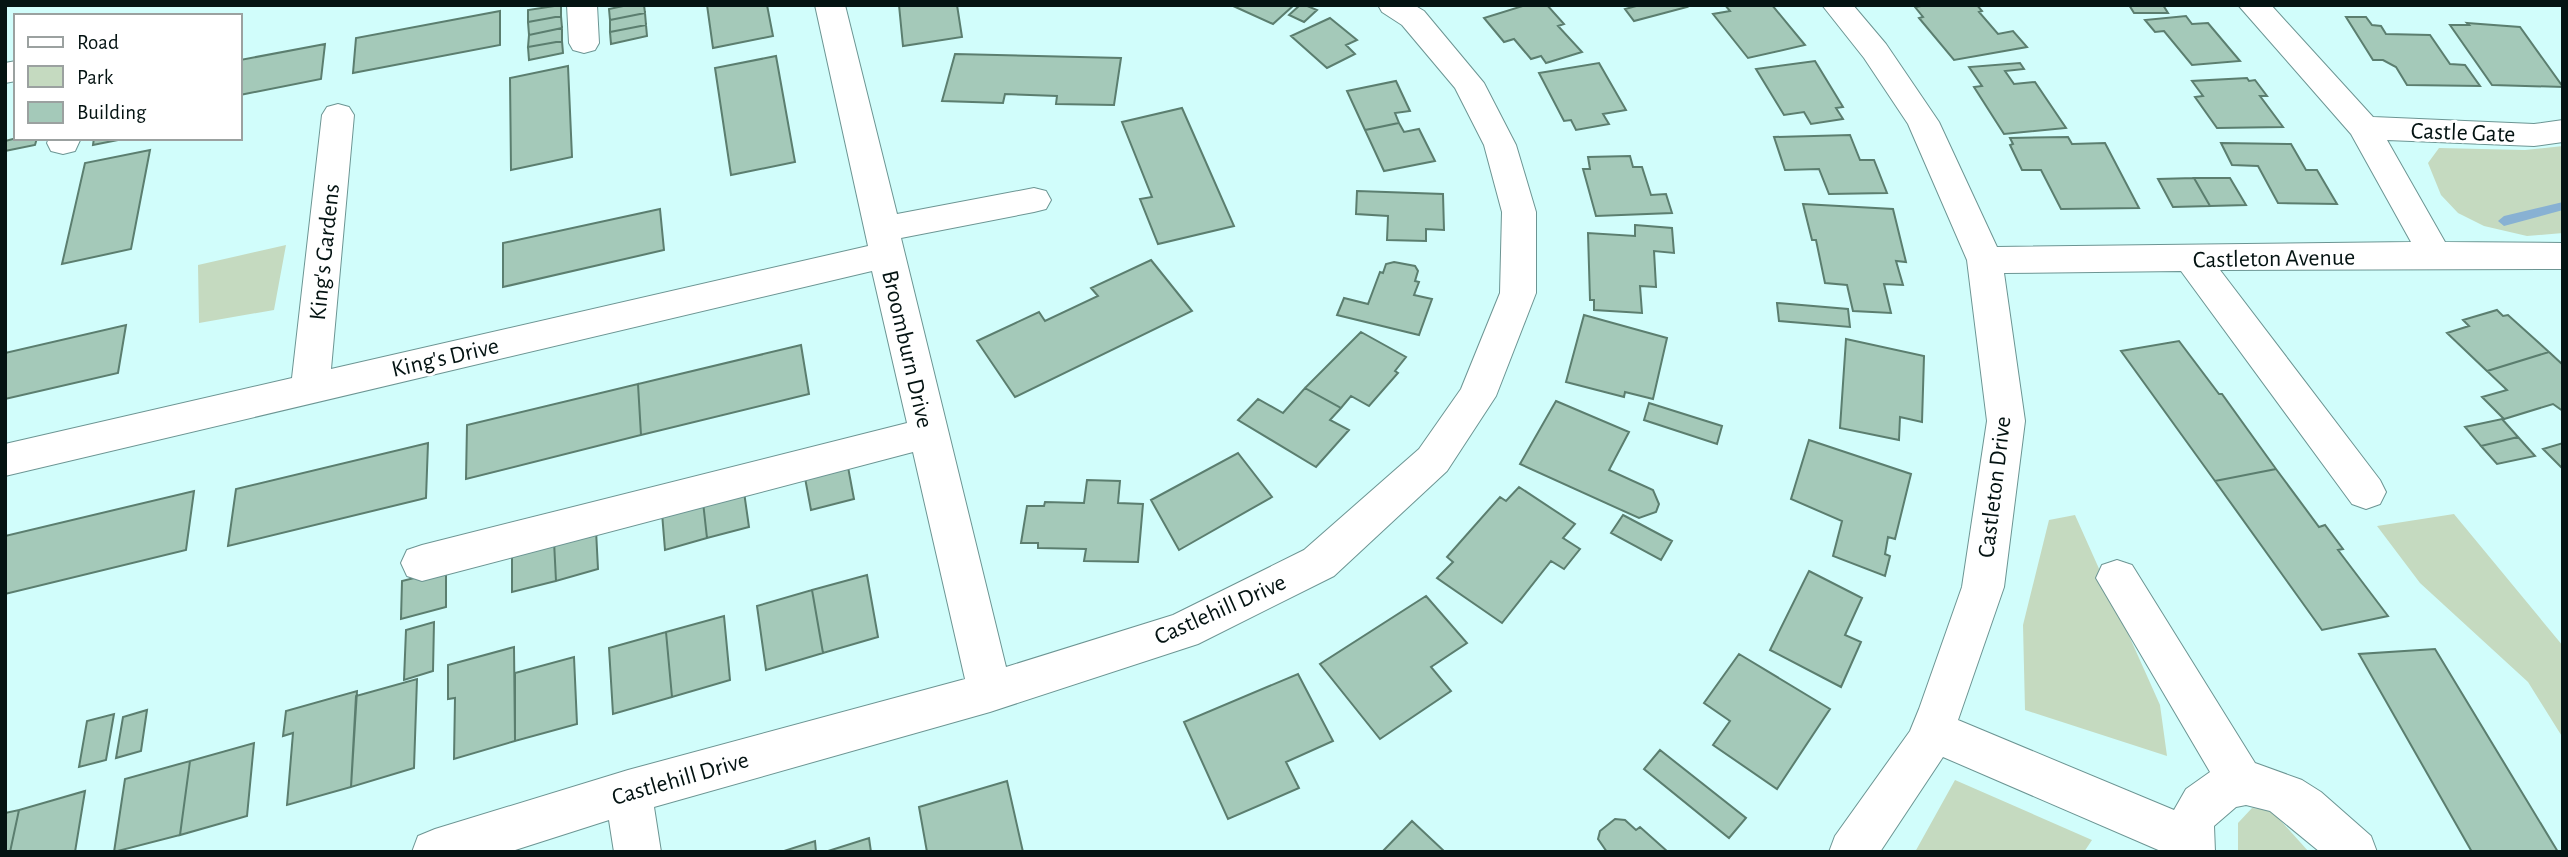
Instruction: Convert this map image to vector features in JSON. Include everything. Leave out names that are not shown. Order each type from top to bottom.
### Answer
[{"type":"street","points":[[582,5],[584,43]]},
{"type":"street","name":"Broomburn Drive","points":[[830,5],[990,692]]},
{"type":"street","name":"Castlehill Drive","points":[[435,852],[628,793],[990,692],[1182,631],[1319,563],[1433,460],[1477,396],[1518,293],[1519,212],[1500,145],[1468,83],[1413,19],[1393,5]]},
{"type":"street","name":"Castleton Drive","points":[[1837,5],[1875,51],[1923,122],[1985,260],[2006,421],[1983,587],[1933,731],[1852,852]]},
{"type":"street","name":"Castle Gate","points":[[2253,5],[2274,25],[2364,128],[2435,255]]},
{"type":"street","name":"King's Gardens","points":[[310,389],[338,116]]},
{"type":"street","name":"Castle Gate","points":[[2364,128],[2534,135],[2563,131]]},
{"type":"street","name":"King's Drive","points":[[5,460],[310,389],[884,242],[1034,200]]},
{"type":"street","name":"Castleton Avenue","points":[[1985,260],[2435,255],[2563,257]]},
{"type":"street","points":[[2192,259],[2366,492]]},
{"type":"street","points":[[422,563],[928,433]]},
{"type":"street","points":[[2117,578],[2242,783]]},
{"type":"street","points":[[1933,731],[2191,846],[2194,812],[2222,786],[2258,783],[2305,805],[2354,852]]},
{"type":"street","points":[[628,793],[638,852]]},
{"type":"green space","points":[[2563,146],[2563,233],[2527,236],[2484,226],[2458,213],[2441,195],[2428,163],[2439,148],[2525,150]]},
{"type":"green space","points":[[286,245],[274,310],[199,323],[198,265]]},
{"type":"green space","points":[[2454,514],[2563,646],[2563,738],[2528,682],[2420,583],[2377,526]]},
{"type":"green space","points":[[2075,515],[2160,705],[2167,756],[2025,710],[2023,625],[2049,520]]},
{"type":"green space","points":[[1955,780],[2092,840],[2084,852],[1915,852]]},
{"type":"green space","points":[[2252,808],[2271,810],[2309,852],[2238,852],[2238,823]]},
{"type":"building","points":[[561,5],[561,16],[528,22],[528,10]]},
{"type":"building","points":[[644,5],[645,13],[610,20],[609,9]]},
{"type":"building","points":[[707,5],[767,5],[773,36],[713,48]]},
{"type":"building","points":[[899,5],[957,5],[962,37],[903,46]]},
{"type":"building","points":[[1231,5],[1294,5],[1273,24]]},
{"type":"building","points":[[1300,5],[1317,10],[1304,22],[1289,15]]},
{"type":"building","points":[[1526,5],[1547,5],[1564,24],[1558,26],[1582,52],[1546,63],[1541,56],[1531,59],[1514,39],[1504,42],[1484,18]]},
{"type":"building","points":[[1640,5],[1687,7],[1634,21],[1625,9]]},
{"type":"building","points":[[1725,5],[1772,5],[1805,45],[1748,58],[1713,14],[1730,11]]},
{"type":"building","points":[[1977,5],[1982,11],[1979,12],[1998,34],[2013,31],[2027,47],[1954,60],[1919,18],[1923,17],[1915,7]]},
{"type":"building","points":[[2129,5],[2163,5],[2168,13],[2134,13]]},
{"type":"building","points":[[500,11],[500,45],[353,73],[356,38]]},
{"type":"building","points":[[645,13],[646,25],[610,32],[610,20]]},
{"type":"building","points":[[561,16],[562,28],[529,35],[528,22]]},
{"type":"building","points":[[2186,16],[2192,24],[2208,23],[2240,61],[2192,65],[2164,31],[2155,32],[2145,20]]},
{"type":"building","points":[[2346,17],[2366,17],[2372,25],[2381,26],[2386,34],[2430,35],[2450,64],[2465,65],[2480,86],[2407,85],[2396,67],[2383,60],[2373,60]]},
{"type":"building","points":[[1330,18],[1357,40],[1346,45],[1355,54],[1327,68],[1291,36]]},
{"type":"building","points":[[2467,23],[2520,27],[2563,87],[2492,85],[2450,25],[2469,25]]},
{"type":"building","points":[[646,25],[647,36],[611,44],[610,32]]},
{"type":"building","points":[[562,28],[562,41],[528,47],[529,35]]},
{"type":"building","points":[[562,41],[563,53],[529,60],[528,47]]},
{"type":"building","points":[[325,44],[321,79],[242,95],[242,60]]},
{"type":"building","points":[[955,54],[1121,58],[1114,105],[1056,104],[1057,96],[1005,94],[1003,103],[942,101]]},
{"type":"building","points":[[776,56],[795,162],[731,175],[715,68]]},
{"type":"building","points":[[1815,61],[1843,107],[1836,108],[1843,119],[1811,124],[1804,112],[1784,115],[1756,69]]},
{"type":"building","points":[[1599,63],[1626,110],[1603,114],[1609,124],[1576,130],[1571,120],[1564,121],[1539,73]]},
{"type":"building","points":[[2020,63],[2024,69],[2005,71],[2014,84],[2035,82],[2066,128],[2004,134],[1974,87],[1982,86],[1969,67]]},
{"type":"building","points":[[568,66],[572,157],[511,170],[510,78]]},
{"type":"building","points":[[2247,78],[2249,81],[2255,80],[2267,96],[2260,96],[2283,127],[2217,128],[2195,97],[2203,96],[2192,81]]},
{"type":"building","points":[[1396,81],[1410,111],[1395,113],[1399,123],[1365,130],[1347,91]]},
{"type":"building","points":[[1182,108],[1234,226],[1158,244],[1140,199],[1152,197],[1122,122]]},
{"type":"building","points":[[1399,123],[1404,132],[1419,129],[1435,161],[1384,171],[1365,130]]},
{"type":"building","points":[[1850,135],[1860,160],[1874,160],[1887,193],[1829,194],[1819,169],[1785,170],[1774,137]]},
{"type":"building","points":[[2068,137],[2072,144],[2105,143],[2139,208],[2061,209],[2041,170],[2022,170],[2010,145],[2013,144],[2010,138]]},
{"type":"building","points":[[36,140],[35,145],[5,151],[5,141]]},
{"type":"building","points":[[94,140],[118,140],[93,145]]},
{"type":"building","points":[[2221,143],[2291,144],[2306,170],[2317,170],[2337,204],[2278,203],[2258,166],[2232,165]]},
{"type":"building","points":[[150,150],[131,249],[62,264],[85,163]]},
{"type":"building","points":[[1630,156],[1633,167],[1642,167],[1651,195],[1666,194],[1672,213],[1596,216],[1583,169],[1590,169],[1588,157]]},
{"type":"building","points":[[2194,178],[2230,178],[2246,205],[2210,206]]},
{"type":"building","points":[[2194,178],[2210,206],[2173,207],[2158,179]]},
{"type":"building","points":[[1357,191],[1443,194],[1444,230],[1426,229],[1426,241],[1387,240],[1388,216],[1356,214]]},
{"type":"building","points":[[1803,204],[1893,209],[1906,262],[1896,261],[1903,285],[1884,284],[1891,313],[1853,311],[1847,285],[1825,283],[1816,240],[1812,240]]},
{"type":"building","points":[[660,209],[664,250],[503,287],[503,243]]},
{"type":"building","points":[[1635,225],[1672,228],[1674,253],[1654,251],[1656,287],[1640,286],[1642,313],[1594,310],[1594,300],[1590,300],[1588,233],[1635,236]]},
{"type":"building","points":[[1151,260],[1192,311],[1015,397],[977,341],[1039,312],[1045,321],[1098,296],[1091,288]]},
{"type":"building","points":[[1394,262],[1415,266],[1418,271],[1415,281],[1419,282],[1414,295],[1432,299],[1419,335],[1337,315],[1344,298],[1368,304],[1380,272],[1383,273],[1386,264]]},
{"type":"building","points":[[1777,303],[1848,309],[1850,327],[1779,321]]},
{"type":"building","points":[[2497,310],[2503,316],[2508,315],[2549,352],[2487,371],[2447,333],[2469,326],[2463,320]]},
{"type":"building","points":[[1584,315],[1667,338],[1653,399],[1625,392],[1624,397],[1566,382]]},
{"type":"building","points":[[126,325],[118,373],[5,399],[5,353]]},
{"type":"building","points":[[1361,332],[1406,357],[1395,371],[1398,373],[1369,406],[1351,396],[1341,408],[1305,388]]},
{"type":"building","points":[[1846,339],[1924,356],[1922,422],[1900,417],[1899,440],[1840,428]]},
{"type":"building","points":[[2179,341],[2219,394],[2222,394],[2276,469],[2215,481],[2121,351]]},
{"type":"building","points":[[801,345],[809,394],[641,435],[638,384]]},
{"type":"building","points":[[2549,352],[2563,365],[2563,411],[2553,404],[2504,419],[2482,397],[2507,390],[2487,371]]},
{"type":"building","points":[[638,384],[641,435],[466,479],[467,425]]},
{"type":"building","points":[[1305,388],[1341,408],[1330,420],[1349,430],[1316,467],[1238,420],[1258,399],[1283,413]]},
{"type":"building","points":[[1556,401],[1629,432],[1609,470],[1653,490],[1659,504],[1656,512],[1639,518],[1520,464]]},
{"type":"building","points":[[1649,403],[1722,426],[1717,444],[1644,420]]},
{"type":"building","points":[[2502,419],[2518,437],[2481,446],[2465,427]]},
{"type":"building","points":[[2518,437],[2535,456],[2497,464],[2481,446]]},
{"type":"building","points":[[1809,440],[1911,474],[1895,539],[1888,537],[1885,554],[1890,556],[1885,576],[1833,556],[1842,521],[1791,499]]},
{"type":"building","points":[[428,443],[426,498],[228,546],[236,489]]},
{"type":"building","points":[[2563,443],[2563,469],[2543,449]]},
{"type":"building","points":[[1238,453],[1272,497],[1179,550],[1151,500]]},
{"type":"building","points":[[848,467],[854,499],[811,510],[805,478]]},
{"type":"building","points":[[2276,469],[2319,527],[2325,525],[2343,549],[2338,550],[2388,616],[2322,630],[2215,481]]},
{"type":"building","points":[[1087,480],[1120,481],[1118,503],[1143,504],[1138,562],[1084,561],[1086,549],[1038,548],[1038,543],[1021,543],[1027,506],[1044,506],[1045,502],[1084,503]]},
{"type":"building","points":[[1519,487],[1575,524],[1563,538],[1580,549],[1564,569],[1551,561],[1502,623],[1437,578],[1453,562],[1447,557],[1500,497],[1506,501]]},
{"type":"building","points":[[194,491],[186,550],[5,594],[5,536]]},
{"type":"building","points":[[744,492],[749,527],[707,538],[703,502]]},
{"type":"building","points":[[703,502],[707,538],[665,550],[662,513]]},
{"type":"building","points":[[1623,515],[1672,541],[1661,560],[1611,533]]},
{"type":"building","points":[[596,530],[598,569],[556,581],[554,541]]},
{"type":"building","points":[[554,541],[556,581],[512,592],[512,553]]},
{"type":"building","points":[[446,570],[446,607],[401,619],[402,581]]},
{"type":"building","points":[[1809,571],[1862,598],[1845,635],[1861,642],[1841,687],[1770,650]]},
{"type":"building","points":[[867,575],[878,637],[823,653],[812,590]]},
{"type":"building","points":[[812,590],[823,653],[766,670],[757,606]]},
{"type":"building","points":[[1426,596],[1467,643],[1431,667],[1451,691],[1380,739],[1320,664]]},
{"type":"building","points":[[724,616],[730,680],[672,697],[666,632]]},
{"type":"building","points":[[434,622],[433,671],[404,680],[406,630]]},
{"type":"building","points":[[666,632],[672,697],[613,714],[609,648]]},
{"type":"building","points":[[514,647],[515,741],[454,759],[455,698],[448,699],[448,665]]},
{"type":"building","points":[[2435,649],[2558,852],[2472,852],[2359,654]]},
{"type":"building","points":[[1739,654],[1830,709],[1777,789],[1713,745],[1730,721],[1704,703]]},
{"type":"building","points":[[574,657],[577,724],[515,741],[515,673]]},
{"type":"building","points":[[1298,674],[1333,741],[1286,762],[1299,788],[1228,819],[1184,722]]},
{"type":"building","points":[[417,679],[414,768],[351,787],[356,696]]},
{"type":"building","points":[[357,691],[351,787],[287,805],[293,733],[283,736],[286,711]]},
{"type":"building","points":[[147,710],[141,751],[116,758],[123,717]]},
{"type":"building","points":[[114,714],[106,760],[79,767],[87,721]]},
{"type":"building","points":[[254,743],[247,816],[180,835],[190,761]]},
{"type":"building","points":[[1660,750],[1746,818],[1729,838],[1644,769]]},
{"type":"building","points":[[190,761],[180,835],[114,852],[125,779]]},
{"type":"building","points":[[1007,781],[1023,852],[927,852],[919,807]]},
{"type":"building","points":[[85,791],[75,852],[10,852],[19,810]]},
{"type":"building","points":[[19,810],[10,852],[5,852],[5,813]]},
{"type":"building","points":[[1615,819],[1625,820],[1636,830],[1640,827],[1668,852],[1607,852],[1598,839],[1600,831]]},
{"type":"building","points":[[1412,821],[1445,852],[1382,852]]},
{"type":"building","points":[[869,838],[871,852],[825,852]]},
{"type":"building","points":[[815,841],[816,852],[781,852]]},
{"type":"waterway","points":[[2504,221],[2563,206]]}]
